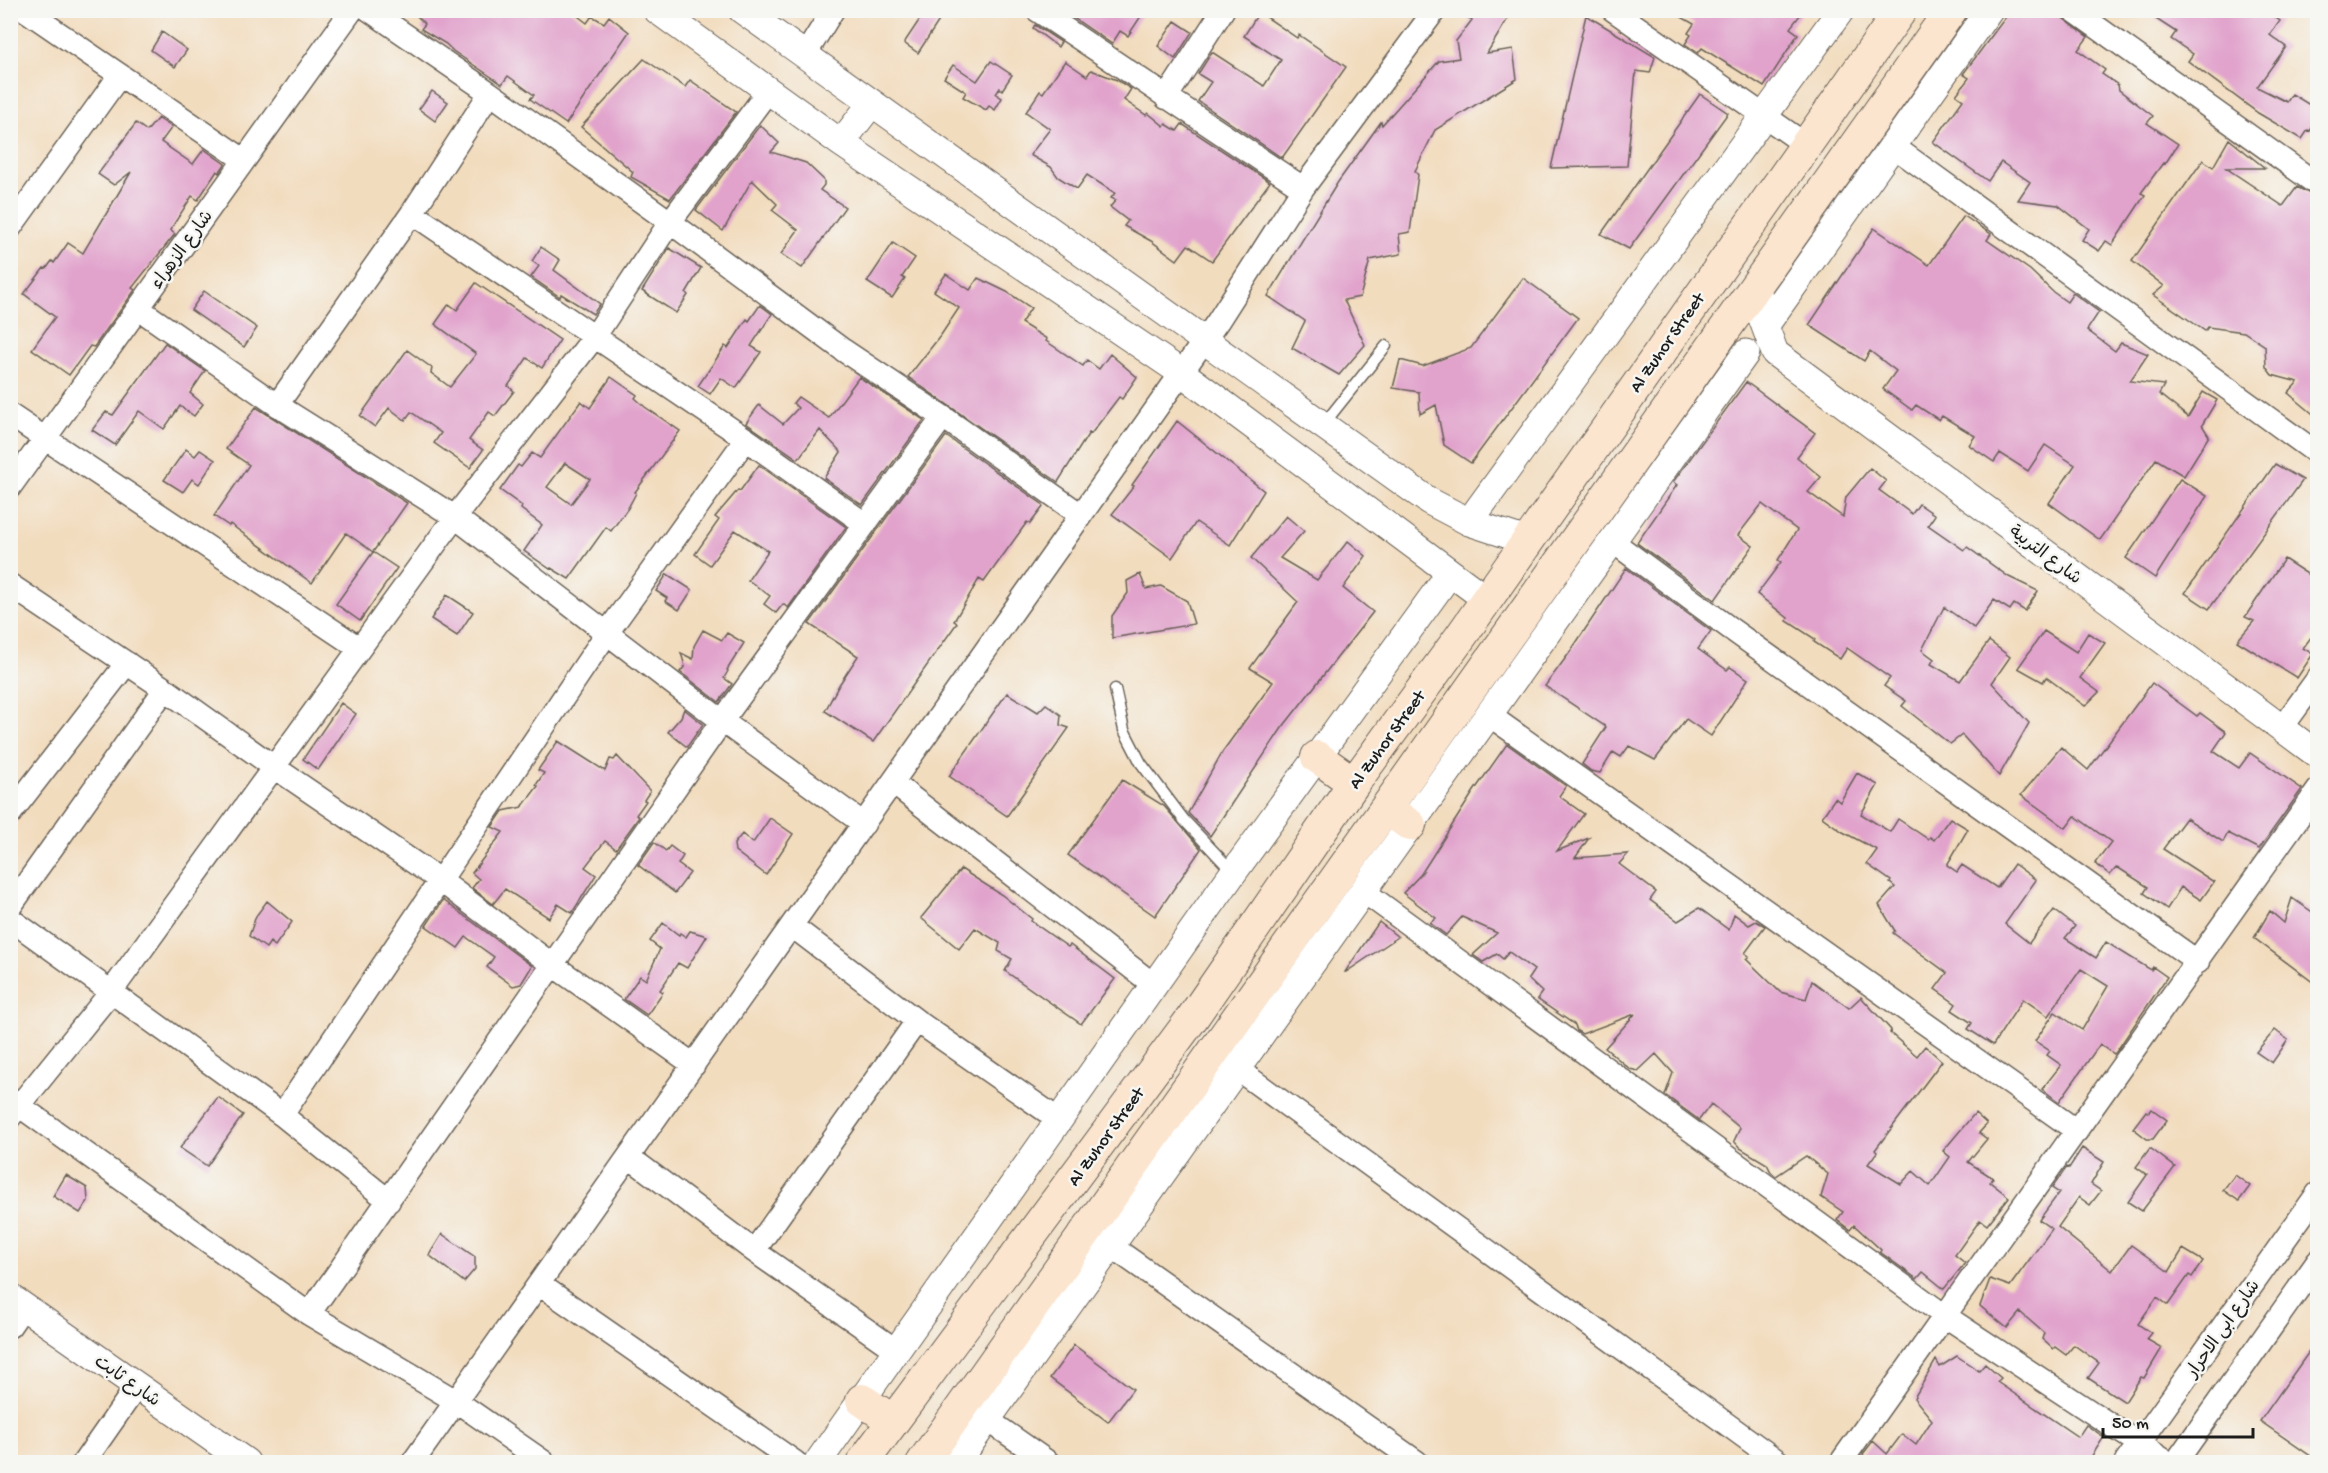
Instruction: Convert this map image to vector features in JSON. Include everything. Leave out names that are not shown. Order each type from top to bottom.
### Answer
[{"type":"main road","name":"Al Zuhor Street","points":[[863,1462],[1173,1044],[1354,783],[1900,10]]},
{"type":"main road","points":[[922,1462],[1204,1064],[1398,817],[1696,372],[1939,16]]},
{"type":"main road","points":[[1317,757],[1354,783]]},
{"type":"main road","points":[[1173,1044],[1184,1061],[1198,1065],[1204,1064]]},
{"type":"main road","points":[[1125,1109],[1132,1108],[1146,1112],[1152,1116],[1158,1130]]},
{"type":"main road","points":[[862,1400],[893,1421]]},
{"type":"street","points":[[25,10],[244,160]]},
{"type":"street","name":"شارع الزهراء","points":[[10,487],[352,10]]},
{"type":"street","points":[[369,10],[490,93],[670,222],[843,350],[943,417],[1081,515]]},
{"type":"street","points":[[657,10],[841,143],[1182,373],[1486,599]]},
{"type":"street","points":[[742,10],[1429,501],[1469,522],[1527,541]]},
{"type":"street","points":[[805,55],[833,10]]},
{"type":"street","points":[[1037,10],[1303,188]]},
{"type":"street","points":[[1166,98],[1223,10]]},
{"type":"street","points":[[413,1462],[1182,373],[1303,188],[1435,10]]},
{"type":"street","points":[[1613,10],[1764,118],[1806,145]]},
{"type":"street","points":[[1469,522],[1841,10]]},
{"type":"street","points":[[1765,326],[1989,10]]},
{"type":"street","points":[[2073,10],[2318,185]]},
{"type":"street","points":[[10,228],[120,75]]},
{"type":"street","points":[[544,1462],[456,1401],[309,1314],[13,1107],[111,992],[359,648],[455,518],[595,336],[670,222],[769,90]]},
{"type":"street","points":[[277,405],[412,213],[490,93]]},
{"type":"street","points":[[841,143],[871,104]]},
{"type":"street","points":[[1893,146],[2318,454]]},
{"type":"street","points":[[412,213],[746,439],[865,524]]},
{"type":"street","points":[[1696,372],[1720,358],[1746,353],[1775,353],[1765,326],[1757,285]]},
{"type":"street","points":[[139,309],[277,405],[455,518],[722,721],[864,824]]},
{"type":"street","points":[[1144,348],[1167,313]]},
{"type":"street","points":[[957,1462],[1363,891],[1398,817],[1489,715],[1746,353]]},
{"type":"street","name":"شارع التربية","points":[[1775,353],[2318,755]]},
{"type":"street","points":[[10,415],[359,648]]},
{"type":"street","points":[[309,1314],[554,966],[722,721],[943,417]]},
{"type":"street","points":[[282,1115],[607,633],[746,439]]},
{"type":"street","points":[[1612,541],[1731,629],[2198,962]]},
{"type":"street","points":[[818,1462],[1233,873],[1450,573]]},
{"type":"street","points":[[10,585],[165,689],[441,881],[554,966],[694,1065]]},
{"type":"street","points":[[10,814],[126,663]]},
{"type":"street","points":[[2281,729],[2318,678]]},
{"type":"street","points":[[10,907],[165,689]]},
{"type":"street","points":[[1489,715],[2077,1131]]},
{"type":"street","points":[[892,783],[1154,985]]},
{"type":"street","points":[[1840,1462],[2198,962],[2318,790]]},
{"type":"street","points":[[1363,891],[1945,1316],[2166,1462]]},
{"type":"street","points":[[10,919],[282,1115],[389,1201]]},
{"type":"street","points":[[792,926],[917,1021],[1059,1120]]},
{"type":"street","points":[[754,1251],[917,1021]]},
{"type":"street","points":[[1237,1069],[1779,1462]]},
{"type":"street","points":[[629,1157],[754,1251],[897,1351]]},
{"type":"street","name":"شارع ابی الاحرار","points":[[2126,1462],[2318,1193]]},
{"type":"street","points":[[1111,1246],[1417,1462]]},
{"type":"street","points":[[2176,1462],[2318,1261]]},
{"type":"street","points":[[539,1284],[795,1462]]},
{"type":"street","name":"شارع ثابت","points":[[15,1310],[137,1386],[246,1462]]},
{"type":"street","points":[[84,1462],[137,1386]]},
{"type":"street","points":[[988,1420],[1047,1462]]},
{"type":"lane","points":[[1323,425],[1386,346]]},
{"type":"lane","points":[[1115,689],[1124,730],[1141,763],[1184,820],[1233,873]]},
{"type":"building","points":[[411,10],[570,10],[587,23],[592,16],[604,23],[609,16],[629,32],[566,124],[530,99],[534,95],[508,76],[502,84],[421,29],[425,24]]},
{"type":"building","points":[[926,10],[946,10],[918,53],[904,43]]},
{"type":"building","points":[[1062,10],[1145,10],[1128,36],[1120,31],[1112,44]]},
{"type":"building","points":[[1456,10],[1513,10],[1487,53],[1513,49],[1517,79],[1435,130],[1415,171],[1418,175],[1410,232],[1399,234],[1401,254],[1370,260],[1360,297],[1344,300],[1365,345],[1339,375],[1292,348],[1305,321],[1268,296],[1338,182],[1381,122],[1382,125],[1439,61],[1459,58],[1456,41],[1472,20]]},
{"type":"building","points":[[1669,10],[1804,10],[1790,28],[1798,34],[1764,87],[1702,48],[1698,53],[1685,44],[1694,24]]},
{"type":"building","points":[[2011,10],[2052,10],[2088,37],[2078,50],[2105,70],[2102,74],[2118,85],[2119,90],[2153,116],[2147,123],[2178,144],[2141,193],[2145,195],[2112,245],[2106,241],[2099,251],[2082,240],[2089,229],[2058,205],[2018,200],[2030,182],[2001,162],[1988,181],[1933,142],[1963,100],[1956,95],[1969,78],[1963,74]]},
{"type":"building","points":[[2142,10],[2265,10],[2280,21],[2270,35],[2286,47],[2257,87],[2287,102],[2292,94],[2318,110],[2318,119],[2310,131],[2308,130],[2302,139],[2258,113],[2188,61],[2193,54],[2171,39],[2176,32]]},
{"type":"building","points":[[1259,12],[1297,38],[1299,35],[1346,67],[1282,158],[1198,101],[1211,82],[1198,74],[1212,52],[1264,86],[1281,60],[1244,36]]},
{"type":"building","points":[[1586,15],[1655,57],[1650,73],[1636,71],[1627,166],[1551,168]]},
{"type":"building","points":[[1175,21],[1192,32],[1175,59],[1158,46]]},
{"type":"building","points":[[1035,25],[1061,42],[1058,47],[1033,28]]},
{"type":"building","points":[[162,32],[187,50],[175,67],[151,50]]},
{"type":"building","points":[[644,59],[685,87],[690,80],[736,112],[670,199],[631,177],[633,172],[581,127]]},
{"type":"building","points":[[991,61],[1012,75],[1002,90],[1000,88],[996,94],[1002,98],[995,110],[989,106],[986,110],[963,97],[966,92],[944,78],[953,65],[977,81]]},
{"type":"building","points":[[1065,61],[1087,76],[1091,70],[1117,80],[1131,89],[1124,100],[1146,115],[1148,113],[1164,126],[1166,124],[1177,131],[1182,124],[1270,182],[1212,261],[1188,245],[1177,260],[1151,241],[1124,226],[1128,221],[1110,207],[1116,200],[1111,198],[1115,193],[1087,175],[1077,189],[1058,177],[1051,167],[1030,155],[1050,129],[1026,112],[1040,91],[1043,93]]},
{"type":"building","points":[[432,91],[448,102],[435,121],[419,109]]},
{"type":"building","points":[[1700,94],[1728,113],[1629,249],[1601,234]]},
{"type":"building","points":[[158,118],[172,127],[161,142],[193,164],[204,149],[225,164],[219,173],[217,171],[198,200],[192,196],[170,230],[175,234],[132,288],[135,290],[94,347],[90,346],[69,375],[32,349],[55,317],[24,294],[44,268],[46,269],[52,261],[54,263],[68,243],[83,253],[131,172],[114,185],[98,174],[136,123],[147,131]]},
{"type":"building","points":[[760,125],[779,143],[771,152],[806,163],[824,180],[824,185],[820,190],[845,207],[802,268],[781,254],[798,230],[772,210],[777,204],[752,180],[723,231],[696,210]]},
{"type":"building","points":[[2229,139],[2265,168],[2226,168],[2283,206],[2297,187],[2318,198],[2318,418],[2288,393],[2298,382],[2272,375],[2266,367],[2265,346],[2244,332],[2208,327],[2205,331],[2153,295],[2164,286],[2132,261],[2203,160],[2213,167]]},
{"type":"building","points":[[1964,216],[1991,234],[1987,240],[2030,270],[2067,302],[2073,293],[2099,312],[2087,330],[2115,351],[2121,343],[2148,354],[2130,381],[2164,385],[2159,394],[2188,417],[2203,392],[2217,400],[2202,425],[2209,436],[2184,476],[2156,459],[2100,540],[2049,503],[2075,465],[2045,445],[2028,471],[2000,453],[1994,462],[1969,445],[1975,436],[1942,416],[1939,420],[1916,405],[1912,410],[1883,389],[1896,371],[1870,351],[1864,361],[1809,325],[1874,228],[1929,265]]},
{"type":"building","points":[[893,243],[915,258],[892,298],[867,282]]},
{"type":"building","points":[[541,247],[560,260],[554,270],[600,304],[593,314],[561,294],[560,297],[531,277],[539,266],[532,261]]},
{"type":"building","points":[[669,248],[701,268],[676,313],[642,291]]},
{"type":"building","points":[[946,274],[970,290],[978,278],[1007,292],[1031,308],[1021,323],[1083,366],[1087,360],[1099,369],[1110,354],[1137,377],[1122,399],[1119,397],[1091,434],[1089,433],[1058,482],[908,377],[959,308],[934,291]]},
{"type":"building","points":[[1523,278],[1578,318],[1471,463],[1444,445],[1436,405],[1420,414],[1419,392],[1393,388],[1400,360],[1423,366],[1471,348]]},
{"type":"building","points":[[476,283],[560,340],[542,368],[527,358],[508,386],[514,391],[495,416],[489,412],[469,440],[483,450],[470,468],[434,443],[441,433],[411,412],[405,420],[389,408],[375,427],[360,416],[407,350],[432,368],[431,373],[450,387],[476,354],[435,324],[449,304],[457,310]]},
{"type":"building","points":[[204,291],[257,328],[244,347],[191,310]]},
{"type":"building","points":[[760,305],[772,314],[751,346],[761,352],[736,388],[721,378],[710,394],[698,386],[725,346],[728,348],[747,319],[749,321]]},
{"type":"building","points":[[165,343],[205,371],[190,393],[203,404],[194,416],[180,406],[164,429],[139,411],[115,445],[92,430],[106,412],[113,415]]},
{"type":"building","points":[[611,377],[637,395],[635,398],[645,407],[680,431],[635,492],[628,508],[611,531],[606,527],[569,579],[524,551],[542,525],[500,490],[518,465],[521,467],[532,453],[540,458],[581,401],[590,408]],"holes":[[[565,463],[590,479],[571,504],[547,487]]]},
{"type":"building","points":[[859,377],[924,420],[862,505],[824,478],[841,452],[820,430],[798,459],[746,423],[759,405],[783,424],[798,408],[793,403],[798,397],[829,418]]},
{"type":"building","points":[[1746,382],[1815,433],[1797,457],[1821,477],[1808,492],[1843,517],[1846,497],[1870,468],[1886,481],[1879,490],[1912,514],[1919,504],[1935,515],[1928,525],[1964,550],[1967,547],[2009,577],[2038,591],[2025,611],[2014,604],[2010,610],[1994,600],[1974,628],[1944,607],[1922,650],[1934,659],[1931,664],[1960,681],[1989,641],[2010,657],[1992,683],[2029,723],[1999,776],[1962,735],[1950,744],[1902,706],[1906,701],[1884,686],[1890,678],[1847,648],[1840,659],[1787,621],[1788,618],[1757,594],[1781,562],[1778,560],[1797,530],[1762,504],[1738,535],[1753,546],[1715,600],[1637,543],[1677,485],[1673,482]]},
{"type":"building","points":[[256,407],[407,503],[373,552],[346,533],[312,583],[230,524],[229,526],[214,516],[249,465],[226,449]]},
{"type":"building","points":[[1177,421],[1264,491],[1230,545],[1196,522],[1172,558],[1112,514],[1134,486],[1132,485]]},
{"type":"building","points":[[946,436],[1042,504],[1043,507],[1030,524],[1027,522],[984,582],[979,579],[954,621],[957,623],[873,742],[825,711],[858,656],[809,624]]},
{"type":"building","points":[[186,449],[195,456],[200,450],[215,460],[199,484],[192,479],[183,492],[164,480]]},
{"type":"building","points":[[2275,464],[2303,480],[2209,609],[2185,593]]},
{"type":"building","points":[[759,465],[846,527],[788,608],[783,604],[776,613],[764,604],[770,596],[748,580],[768,551],[735,530],[710,565],[695,554],[719,520],[715,517],[738,490],[740,491]]},
{"type":"building","points":[[2180,479],[2207,496],[2155,578],[2126,558]]},
{"type":"building","points":[[1286,516],[1304,531],[1280,558],[1317,580],[1348,541],[1366,556],[1343,588],[1373,612],[1282,728],[1210,836],[1188,813],[1223,751],[1273,682],[1250,668],[1298,602],[1251,558]]},
{"type":"building","points":[[373,552],[397,568],[360,621],[336,604]]},
{"type":"building","points":[[2284,559],[2318,581],[2318,628],[2303,648],[2313,654],[2297,678],[2237,641],[2254,621],[2245,617]]},
{"type":"building","points":[[1626,568],[1711,631],[1698,649],[1727,670],[1730,667],[1748,679],[1711,736],[1686,719],[1655,760],[1629,746],[1621,757],[1613,752],[1600,773],[1591,771],[1582,764],[1606,727],[1545,686]]},
{"type":"building","points":[[667,574],[692,590],[679,610],[665,601],[667,598],[656,591]]},
{"type":"building","points":[[1140,574],[1146,589],[1161,586],[1187,601],[1194,624],[1112,638],[1112,616],[1128,593],[1127,581]]},
{"type":"building","points":[[447,595],[473,612],[457,636],[431,619]]},
{"type":"building","points":[[703,630],[722,640],[727,633],[744,643],[727,670],[724,678],[732,684],[719,702],[680,672],[685,666],[681,653],[693,659],[694,646]]},
{"type":"building","points":[[2044,631],[2076,652],[2088,633],[2105,643],[2080,678],[2099,692],[2085,706],[2046,677],[2043,682],[2018,668]]},
{"type":"building","points":[[2152,683],[2197,716],[2200,713],[2226,732],[2213,751],[2239,768],[2250,753],[2302,789],[2259,849],[2228,833],[2223,842],[2186,818],[2163,849],[2214,882],[2201,900],[2181,887],[2167,909],[2144,893],[2148,887],[2117,867],[2110,875],[2095,863],[2111,842],[2075,816],[2066,828],[2021,795],[2061,747],[2088,770]]},
{"type":"building","points":[[1007,693],[1038,712],[1046,704],[1061,715],[1060,725],[1069,728],[1007,816],[949,776]]},
{"type":"building","points":[[341,703],[356,714],[318,770],[303,759]]},
{"type":"building","points":[[684,709],[703,724],[687,747],[668,732],[681,717]]},
{"type":"building","points":[[558,741],[605,771],[610,759],[614,760],[617,756],[650,791],[636,815],[639,817],[616,849],[605,841],[585,867],[596,875],[572,913],[558,904],[549,918],[505,889],[493,904],[472,888],[479,879],[472,873],[503,832],[492,827],[503,811],[522,807],[538,786],[536,785],[544,773],[538,770]]},
{"type":"building","points":[[1507,744],[1566,786],[1559,796],[1584,814],[1557,851],[1589,838],[1575,858],[1628,854],[1619,864],[1656,892],[1650,900],[1678,921],[1699,908],[1729,930],[1734,914],[1749,925],[1756,921],[1765,926],[1745,953],[1749,956],[1746,959],[1780,992],[1806,999],[1812,981],[1849,1008],[1861,997],[1891,1030],[1890,1033],[1917,1056],[1925,1046],[1942,1061],[1875,1150],[1877,1152],[1868,1164],[1901,1184],[1913,1171],[1930,1186],[1950,1157],[1943,1151],[1975,1113],[1987,1124],[1979,1133],[1987,1139],[1968,1162],[1993,1178],[1990,1182],[2009,1197],[1987,1225],[1980,1220],[1955,1255],[1965,1263],[1944,1289],[1923,1272],[1917,1279],[1880,1252],[1881,1250],[1854,1225],[1850,1230],[1837,1220],[1843,1212],[1821,1197],[1828,1174],[1806,1156],[1776,1176],[1767,1164],[1740,1148],[1734,1141],[1740,1128],[1711,1104],[1699,1120],[1665,1095],[1673,1073],[1656,1054],[1638,1071],[1630,1069],[1605,1048],[1635,1014],[1582,1034],[1577,1031],[1575,1025],[1537,999],[1542,992],[1528,979],[1534,970],[1509,952],[1503,959],[1497,954],[1483,962],[1473,955],[1497,933],[1462,917],[1446,935],[1430,923],[1436,918],[1403,893],[1421,874]]},
{"type":"building","points":[[1857,773],[1878,785],[1861,814],[1890,832],[1898,819],[1928,839],[1930,837],[1934,840],[1950,818],[1968,829],[1947,865],[1957,872],[1962,865],[1997,888],[2014,864],[2036,880],[2005,924],[2029,943],[2054,910],[2075,926],[2065,938],[2096,958],[2106,942],[2151,970],[2153,967],[2167,977],[2116,1052],[2114,1054],[2100,1044],[2059,1102],[2042,1089],[2061,1065],[2047,1055],[2050,1051],[2035,1041],[2055,1012],[2082,1030],[2108,986],[2081,969],[2048,1016],[2023,999],[1993,1045],[1968,1029],[1972,1023],[1952,1010],[1956,1004],[1935,989],[1947,973],[1893,933],[1895,931],[1879,905],[1895,887],[1890,883],[1891,881],[1867,864],[1877,850],[1843,832],[1822,817],[1835,798],[1840,802]]},
{"type":"building","points":[[1122,780],[1164,806],[1201,849],[1155,916],[1068,855]]},
{"type":"building","points":[[770,818],[793,834],[766,875],[735,851],[734,844],[742,834],[753,843]]},
{"type":"building","points":[[654,842],[666,851],[670,846],[683,856],[678,864],[690,873],[675,893],[638,865]]},
{"type":"building","points":[[961,869],[1002,895],[1032,919],[1031,921],[1068,947],[1070,945],[1115,979],[1081,1024],[1005,971],[1012,959],[998,951],[1000,943],[975,928],[959,949],[921,918]]},
{"type":"building","points":[[2292,898],[2318,916],[2318,986],[2254,938],[2270,911],[2284,923]]},
{"type":"building","points":[[443,900],[532,966],[521,984],[513,986],[487,967],[494,957],[466,937],[458,948],[426,926]]},
{"type":"building","points":[[267,901],[292,922],[275,946],[270,942],[266,948],[249,936],[256,916]]},
{"type":"building","points":[[1379,922],[1398,937],[1345,972]]},
{"type":"building","points":[[663,923],[679,935],[680,933],[686,937],[690,931],[707,936],[687,968],[678,963],[660,990],[663,992],[647,1015],[624,999],[640,976],[646,980],[660,949],[650,941]]},
{"type":"building","points":[[2275,1030],[2288,1040],[2272,1063],[2256,1052]]},
{"type":"building","points":[[218,1097],[243,1115],[207,1166],[180,1148]]},
{"type":"building","points":[[2152,1109],[2167,1120],[2153,1139],[2147,1139],[2133,1128],[2146,1111],[2149,1113]]},
{"type":"building","points":[[2082,1148],[2104,1162],[2091,1184],[2101,1191],[2090,1205],[2079,1197],[2058,1227],[2112,1271],[2131,1245],[2169,1272],[2183,1249],[2203,1261],[2192,1277],[2189,1275],[2168,1305],[2157,1297],[2138,1324],[2151,1333],[2146,1339],[2162,1348],[2144,1378],[2141,1377],[2125,1402],[2088,1378],[2099,1363],[2074,1345],[2066,1355],[2055,1347],[2053,1349],[2042,1339],[2044,1333],[2020,1312],[2007,1328],[1980,1306],[1990,1279],[2010,1286],[2052,1229],[2039,1220],[2059,1193],[2052,1188]]},
{"type":"building","points":[[2150,1148],[2175,1167],[2142,1211],[2128,1202],[2147,1175],[2136,1167]]},
{"type":"building","points":[[66,1175],[87,1188],[88,1201],[80,1213],[53,1196]]},
{"type":"building","points":[[2235,1175],[2250,1186],[2239,1201],[2223,1190]]},
{"type":"building","points":[[442,1234],[475,1257],[475,1269],[464,1282],[429,1255]]},
{"type":"building","points":[[2318,1339],[2318,1461],[2260,1421]]},
{"type":"building","points":[[1074,1345],[1133,1389],[1108,1422],[1050,1378]]},
{"type":"building","points":[[1957,1356],[1979,1371],[1985,1364],[2001,1378],[1997,1382],[2078,1437],[2086,1425],[2104,1437],[2088,1462],[1867,1462],[1863,1454],[1873,1441],[1887,1454],[1902,1434],[1916,1445],[1932,1420],[1914,1398],[1936,1360],[1940,1367]]}]
